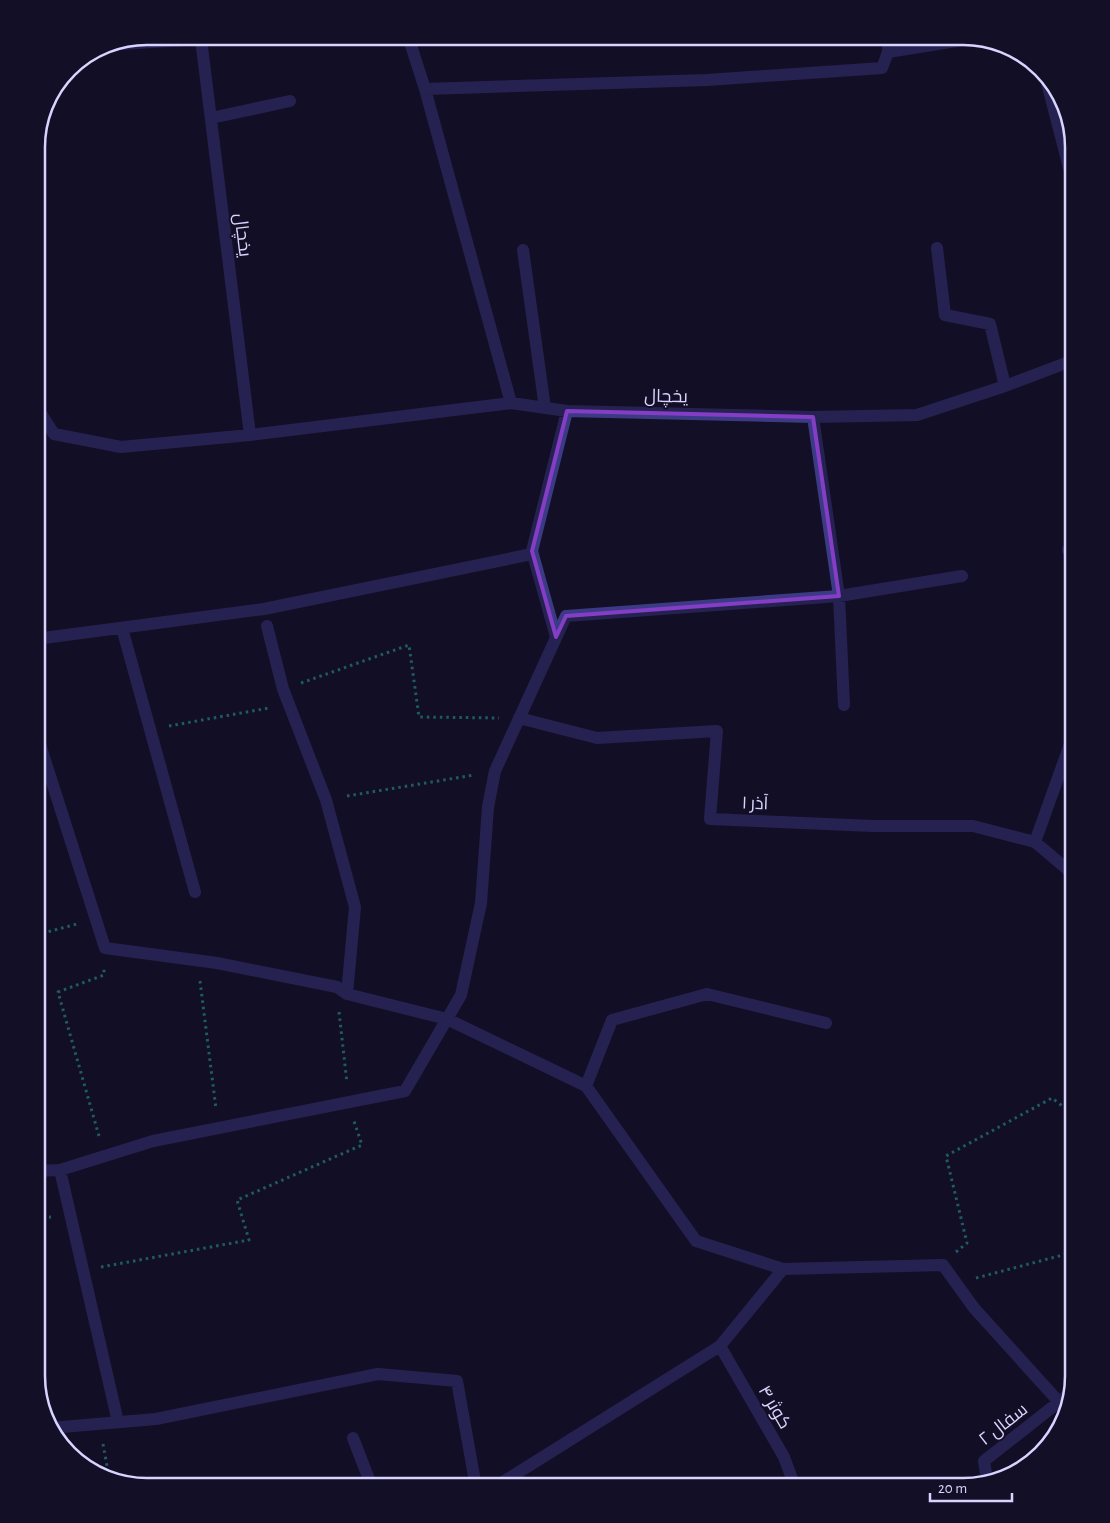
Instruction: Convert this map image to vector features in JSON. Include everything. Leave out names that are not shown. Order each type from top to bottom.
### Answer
[{"type":"street","name":"یخچال","points":[[202,45],[250,435]]},
{"type":"street","points":[[411,45],[425,89],[511,403]]},
{"type":"street","points":[[425,89],[707,80],[882,68],[888,45]]},
{"type":"street","points":[[888,52],[932,45]]},
{"type":"street","points":[[1050,94],[1065,152]]},
{"type":"street","points":[[211,118],[290,101]]},
{"type":"street","points":[[937,248],[945,315],[990,324],[1005,386]]},
{"type":"street","points":[[523,250],[545,408]]},
{"type":"street","name":"یخچال","points":[[45,420],[54,434],[121,447],[250,435],[511,403],[567,411],[813,417],[917,415],[1005,386],[1065,363]]},
{"type":"street","points":[[556,637],[532,551],[567,411]]},
{"type":"street","points":[[813,417],[839,596],[844,705]]},
{"type":"street","points":[[45,638],[264,609],[532,554]]},
{"type":"street","points":[[45,1171],[60,1170],[153,1141],[405,1091],[461,995],[482,903],[488,807],[495,771],[566,616],[839,596],[962,576]]},
{"type":"street","points":[[267,626],[283,690],[326,800],[355,907],[342,990]]},
{"type":"street","points":[[122,628],[195,892]]},
{"type":"street","name":"آذر ۱","points":[[519,718],[597,738],[717,731],[710,818],[873,826],[973,826],[1035,842],[1065,867]]},
{"type":"street","points":[[1035,842],[1065,758]]},
{"type":"street","points":[[45,760],[105,948],[198,961],[342,990],[447,1019],[586,1086],[696,1241],[783,1269],[943,1264],[974,1308],[1063,1397]]},
{"type":"street","points":[[586,1086],[612,1020],[707,994],[826,1023]]},
{"type":"street","points":[[60,1170],[118,1422]]},
{"type":"street","points":[[510,1478],[720,1346],[783,1269]]},
{"type":"street","name":"کوثر ۴","points":[[720,1346],[784,1457],[792,1478]]},
{"type":"street","points":[[59,1427],[156,1419],[378,1374],[457,1381],[474,1478]]},
{"type":"street","name":"سفال ۲","points":[[986,1475],[984,1461],[1062,1399]]},
{"type":"street","points":[[353,1438],[369,1478]]},
{"type":"path","points":[[283,690],[409,645],[419,716],[519,718]]},
{"type":"path","points":[[150,729],[289,704]]},
{"type":"path","points":[[326,800],[495,771]]},
{"type":"path","points":[[45,933],[96,920]]},
{"type":"path","points":[[105,948],[104,976],[58,992],[105,1156]]},
{"type":"path","points":[[198,961],[218,1128]]},
{"type":"path","points":[[83,1271],[249,1240],[237,1200],[362,1146],[349,1102],[342,990]]},
{"type":"path","points":[[943,1264],[967,1243],[946,1156],[1052,1098],[1065,1108]]},
{"type":"path","points":[[956,1283],[1065,1254]]},
{"type":"path","points":[[100,1424],[108,1470]]},
{"type":"highlighted area","points":[[567,411],[813,417],[839,596],[566,616],[556,637],[532,551]]}]
